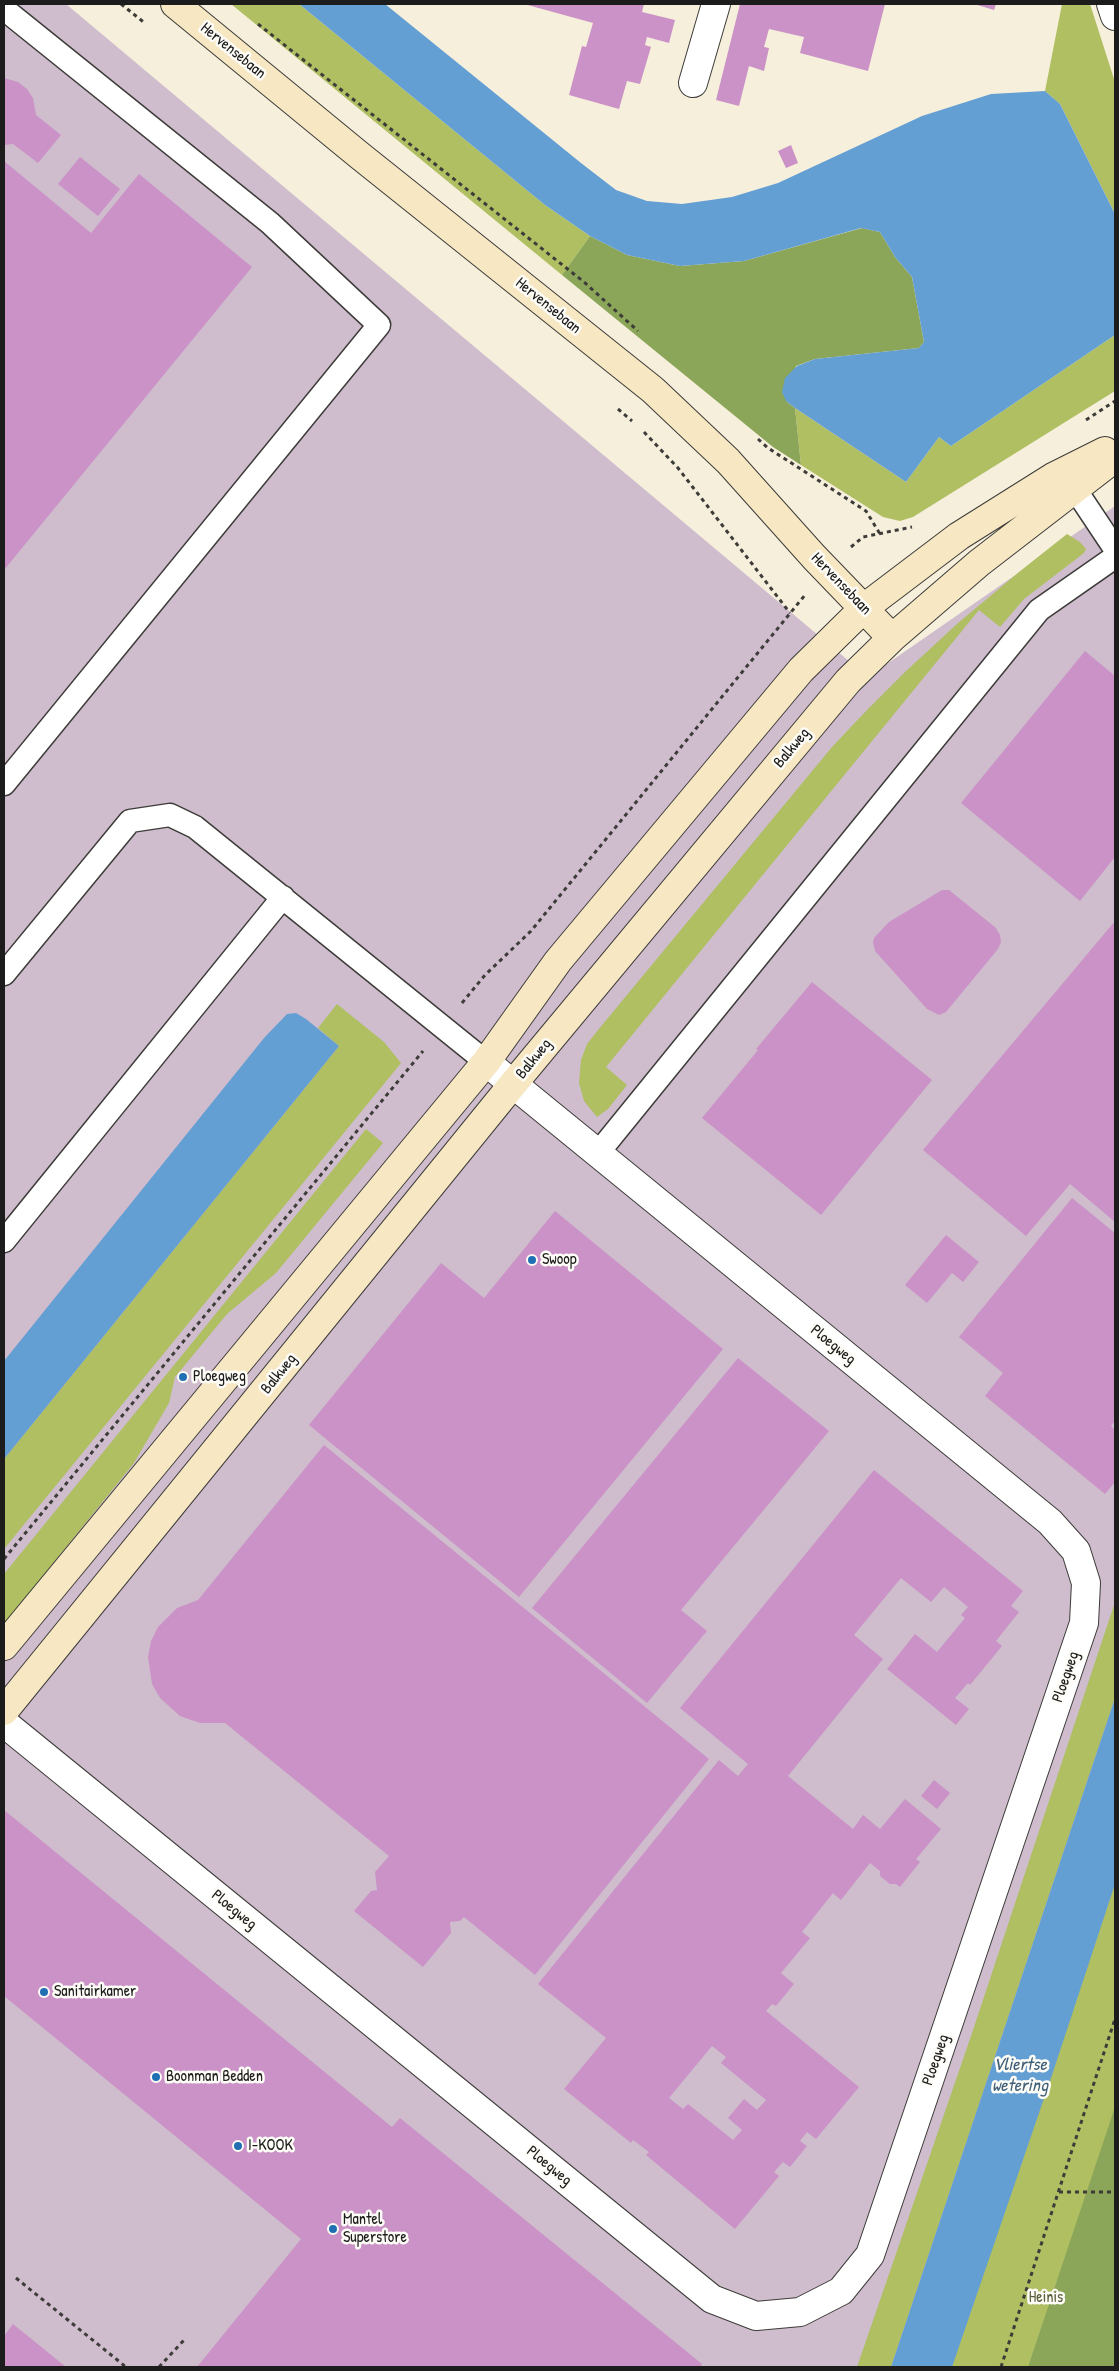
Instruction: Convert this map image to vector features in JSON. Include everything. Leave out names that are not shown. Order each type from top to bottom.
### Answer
[{"type":"street","name":"Hervensebaan","points":[[176,4],[367,161],[652,390],[728,461],[814,557],[892,638]]},
{"type":"street","points":[[693,83],[716,4]]},
{"type":"street","points":[[1111,4],[1115,16]]},
{"type":"street","points":[[4,1646],[486,1062],[558,961],[801,670],[864,608],[959,536],[1053,477],[1115,445]]},
{"type":"street","name":"Balkweg","points":[[4,1711],[513,1084],[848,681],[892,638],[979,563],[1115,458]]},
{"type":"street","name":"Ploegweg","points":[[4,1723],[712,2299],[756,2316],[800,2312],[841,2291],[870,2255],[1084,1623],[1086,1583],[1076,1551],[1050,1522],[486,1062]]},
{"type":"lane","points":[[4,9],[270,223],[379,325],[4,784]]},
{"type":"lane","points":[[1075,489],[1115,550]]},
{"type":"lane","points":[[598,1154],[1039,610],[1115,557]]},
{"type":"lane","points":[[4,974],[130,820],[170,815],[195,827],[283,896],[486,1062]]},
{"type":"lane","points":[[4,1240],[283,896]]},
{"type":"path","points":[[121,4],[152,29]]},
{"type":"path","points":[[615,406],[638,425],[678,468],[790,613]]},
{"type":"path","points":[[1001,2367],[1115,2019]]},
{"type":"path","points":[[1059,2192],[1115,2192]]},
{"type":"path","points":[[16,2278],[126,2367]]},
{"type":"path","points":[[160,2367],[185,2339]]},
{"type":"shaded area","points":[[4,4],[66,4],[868,677],[1115,506],[1115,1811],[938,2367],[4,2367]]},
{"type":"green space","points":[[231,4],[299,4],[545,205],[590,236],[562,275]]},
{"type":"green space","points":[[1062,4],[1090,4],[1115,82],[1115,214],[1060,104],[1045,91]]},
{"type":"green space","points":[[862,228],[880,232],[895,257],[912,277],[924,342],[919,348],[815,359],[796,366],[786,401],[795,408],[801,465],[773,447],[562,275],[590,236],[627,255],[680,266],[744,261]]},
{"type":"green space","points":[[1115,335],[1115,391],[913,517],[900,521],[883,517],[801,465],[795,408],[906,482],[939,437],[951,446]]},
{"type":"green space","points":[[1067,534],[1080,542],[1086,549],[1084,553],[1024,599],[1000,627],[979,610],[606,1067],[627,1085],[608,1109],[597,1117],[584,1101],[579,1083],[581,1060],[587,1044],[598,1030],[832,747],[905,672],[958,623]]},
{"type":"green space","points":[[337,1004],[384,1042],[401,1063],[4,1549],[4,1459],[339,1046],[318,1028]]},
{"type":"green space","points":[[366,1129],[383,1143],[276,1273],[227,1314],[175,1377],[169,1403],[134,1463],[4,1624],[4,1574]]},
{"type":"green space","points":[[1115,1602],[1115,1698],[891,2367],[857,2367],[971,2036]]},
{"type":"green space","name":"Heinis","points":[[1115,1875],[1115,2367],[951,2367]]},
{"type":"green space","points":[[1115,2107],[1115,2367],[1028,2367]]},
{"type":"water","points":[[299,4],[385,4],[616,190],[647,201],[682,204],[732,197],[778,183],[922,116],[991,94],[1045,91],[1060,104],[1115,214],[1115,335],[951,446],[939,437],[906,482],[795,408],[786,401],[782,392],[785,378],[797,366],[815,359],[919,348],[924,342],[912,277],[895,257],[880,232],[861,228],[744,261],[680,266],[627,255],[590,236],[545,205]]},
{"type":"water","points":[[296,1013],[339,1046],[4,1459],[4,1361],[264,1038],[287,1014]]},
{"type":"water","name":"Vliertse wetering","points":[[1115,1698],[1115,1884],[1053,2072],[952,2367],[891,2367]]},
{"type":"building","points":[[524,4],[644,4],[642,12],[675,20],[669,43],[647,37],[645,45],[651,47],[640,84],[627,81],[619,109],[569,95],[582,46],[586,47],[593,23]]},
{"type":"building","points":[[740,4],[885,4],[868,71],[800,53],[804,37],[769,29],[764,47],[769,48],[764,71],[749,66],[739,106],[716,100]]},
{"type":"building","points":[[974,4],[996,4],[994,10]]},
{"type":"building","points":[[4,78],[18,82],[27,89],[33,98],[36,115],[61,135],[38,163],[13,144],[4,145]]},
{"type":"building","points":[[791,145],[798,163],[786,168],[778,151]]},
{"type":"building","points":[[80,157],[120,189],[98,216],[58,184]]},
{"type":"building","points":[[4,161],[91,233],[139,174],[252,267],[4,570]]},
{"type":"building","points":[[1085,651],[1115,676],[1115,857],[1080,901],[961,803]]},
{"type":"building","points":[[942,890],[949,890],[996,928],[1001,942],[998,949],[946,1012],[939,1015],[927,1009],[875,951],[873,942],[874,938],[889,922]]},
{"type":"building","points":[[1115,921],[1115,1222],[1070,1184],[1026,1236],[923,1150]]},
{"type":"building","points":[[812,982],[932,1080],[821,1215],[702,1118]]},
{"type":"building","points":[[1072,1198],[1115,1233],[1115,1421],[1111,1426],[1115,1430],[1115,1482],[1105,1494],[985,1396],[1003,1373],[959,1337]]},
{"type":"building","points":[[555,1211],[723,1349],[519,1597],[309,1425],[441,1263],[484,1298]]},
{"type":"building","points":[[946,1235],[979,1262],[963,1282],[952,1273],[927,1303],[905,1285]]},
{"type":"building","points":[[738,1358],[829,1431],[681,1610],[707,1631],[647,1703],[532,1608]]},
{"type":"building","points":[[324,1445],[709,1759],[535,1975],[464,1917],[460,1921],[450,1922],[451,1933],[423,1967],[354,1911],[371,1891],[377,1890],[375,1872],[389,1856],[225,1723],[200,1723],[180,1716],[160,1698],[152,1684],[148,1657],[151,1641],[158,1627],[177,1608],[198,1600]]},
{"type":"building","points":[[874,1470],[1023,1591],[1011,1606],[1019,1612],[996,1641],[1002,1646],[970,1685],[968,1683],[955,1698],[969,1709],[956,1725],[887,1669],[915,1634],[937,1652],[965,1618],[961,1615],[968,1607],[944,1587],[931,1602],[901,1578],[854,1635],[883,1659],[788,1776],[853,1829],[863,1815],[880,1829],[905,1799],[941,1829],[916,1859],[920,1862],[900,1887],[896,1884],[890,1884],[880,1876],[880,1871],[870,1863],[841,1900],[833,1893],[802,1932],[810,1938],[781,1973],[794,1984],[776,2006],[772,2004],[766,2011],[859,2087],[816,2139],[807,2132],[800,2141],[807,2146],[790,2167],[783,2162],[774,2172],[779,2176],[735,2229],[646,2155],[649,2152],[633,2140],[631,2143],[564,2089],[606,2038],[538,1984],[719,1760],[738,1776],[748,1764],[680,1708]],"holes":[[[712,2046],[726,2057],[721,2063],[766,2100],[757,2110],[744,2099],[728,2118],[742,2130],[733,2140],[688,2104],[683,2109],[669,2098]]]},
{"type":"building","points":[[934,1780],[950,1793],[937,1809],[921,1796]]},
{"type":"building","points":[[4,1810],[392,2127],[400,2118],[702,2364],[700,2367],[197,2367],[301,2239],[4,1996]]},
{"type":"building","points":[[13,2324],[66,2367],[4,2367],[4,2336]]},
{"type":"place","name":"Swoop","points":[[532,1260]]},
{"type":"place","name":"Ploegweg","points":[[183,1377]]},
{"type":"place","name":"Sanitairkamer","points":[[44,1992]]},
{"type":"place","name":"Boonman Bedden","points":[[156,2077]]},
{"type":"place","name":"I-KOOK","points":[[238,2146]]},
{"type":"place","name":"Mantel Superstore","points":[[333,2229]]}]
